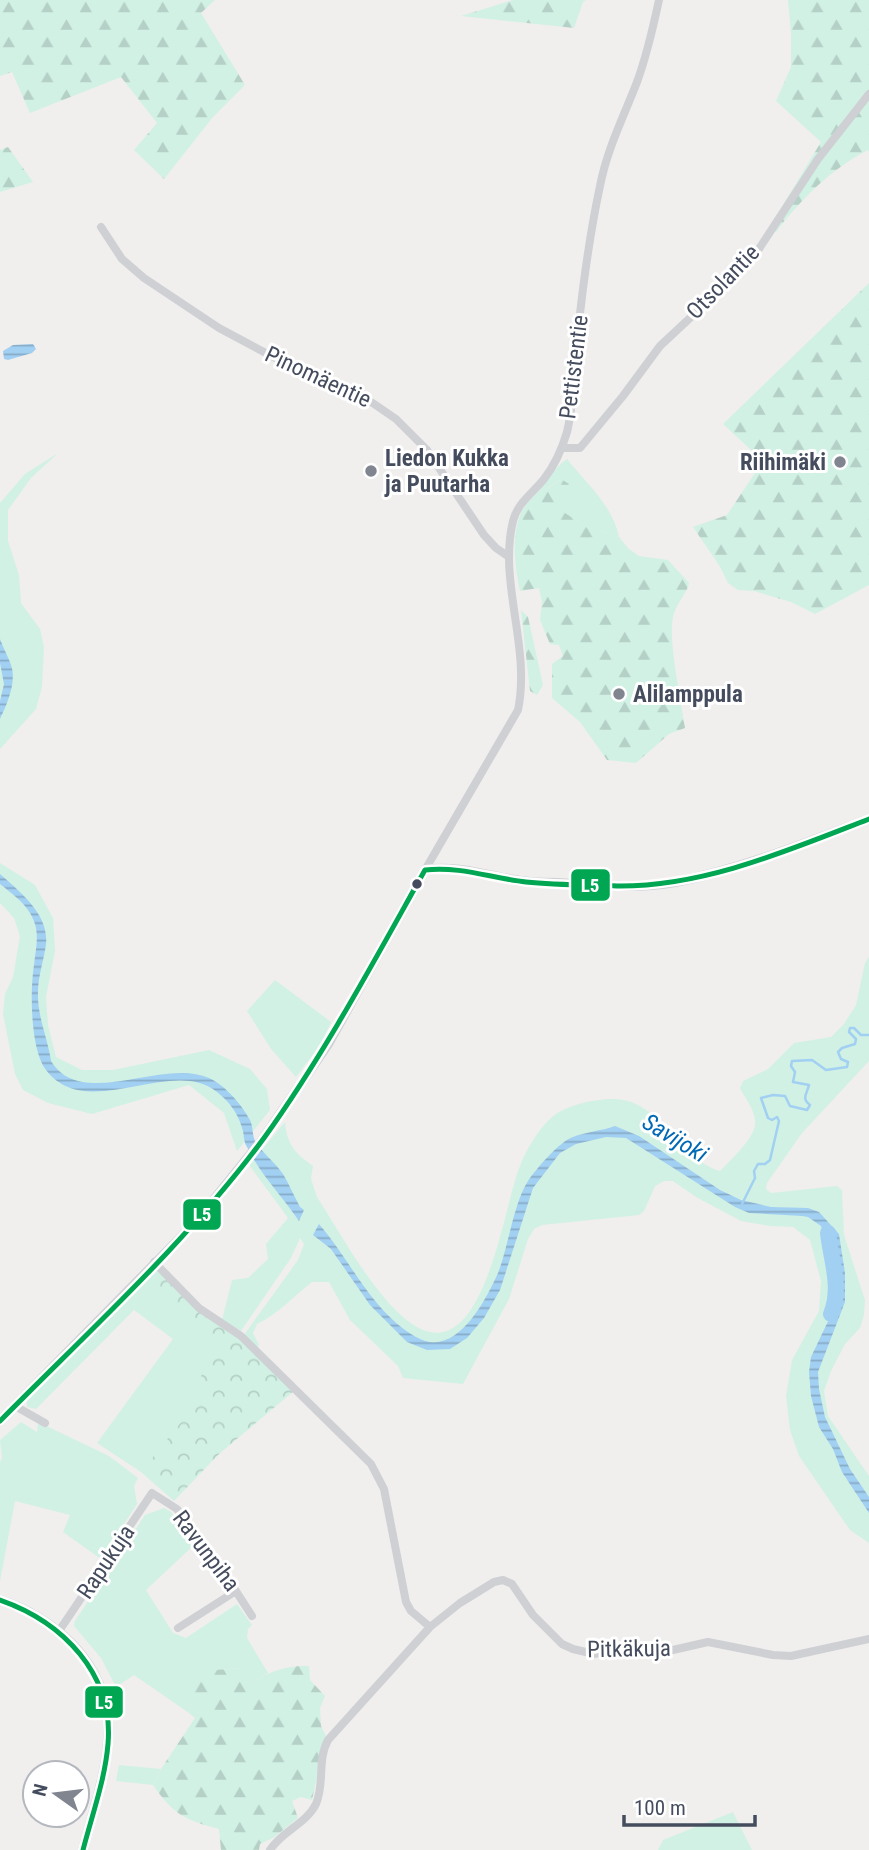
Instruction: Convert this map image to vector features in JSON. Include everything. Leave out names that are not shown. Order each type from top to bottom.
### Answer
[{"type":"street","name":"Pettistentie","points":[[425,870],[518,710],[521,666],[509,557],[513,523],[517,509],[552,468],[562,448],[573,402],[578,331],[600,187],[614,139],[649,48],[659,0]]},
{"type":"street","name":"Otsolantie","points":[[562,448],[580,449],[660,346],[751,261],[818,159],[869,94]]},
{"type":"street","name":"Pinomäentie","points":[[101,227],[122,259],[144,278],[219,328],[292,367],[358,393],[386,411],[427,450],[484,535],[509,557]]},
{"type":"street","points":[[0,1421],[196,1222],[246,1160],[328,1044],[425,870],[439,868],[477,872],[541,883],[628,886],[674,882],[791,849],[869,819]]},
{"type":"street","points":[[154,1262],[199,1308],[248,1343],[371,1464],[384,1489],[406,1602],[411,1611],[430,1627]]},
{"type":"street","points":[[15,1406],[45,1423]]},
{"type":"street","name":"Ravunpiha","points":[[152,1493],[177,1508],[252,1616]]},
{"type":"street","name":"Rapukuja","points":[[59,1631],[152,1493]]},
{"type":"street","name":"Pitkäkuja","points":[[270,1850],[275,1842],[306,1818],[315,1804],[320,1786],[321,1755],[328,1740],[430,1627],[494,1581],[503,1580],[512,1584],[533,1615],[562,1644],[594,1654],[628,1647],[664,1652],[708,1642],[791,1656],[869,1639]]},
{"type":"street","points":[[178,1628],[236,1591]]},
{"type":"street","points":[[0,1600],[41,1619],[59,1631],[85,1658],[106,1696],[109,1718],[105,1766],[83,1850]]},
{"type":"green space","points":[[0,0],[215,0],[201,13],[245,85],[213,117],[164,179],[134,150],[157,123],[121,77],[30,113],[12,72],[0,76]]},
{"type":"green space","points":[[513,0],[586,0],[574,28],[461,16]]},
{"type":"green space","points":[[788,0],[869,0],[869,152],[868,150],[854,158],[829,176],[807,196],[776,232],[769,228],[821,142],[776,101],[791,67]]},
{"type":"green space","points":[[8,147],[33,182],[0,192],[0,150]]},
{"type":"green space","points":[[869,283],[869,585],[815,614],[791,602],[754,591],[738,590],[728,583],[693,527],[727,515],[763,461],[723,424]]},
{"type":"green space","points":[[58,453],[31,478],[8,510],[8,541],[19,575],[21,603],[40,629],[44,647],[42,687],[36,709],[0,749],[0,503],[25,474]]},
{"type":"green space","points":[[567,459],[605,505],[619,537],[586,527],[555,507],[561,479],[533,497]]},
{"type":"green space","points":[[561,479],[569,484],[556,507],[586,527],[619,537],[639,556],[668,560],[689,583],[673,617],[672,627],[685,728],[669,734],[636,763],[607,760],[580,722],[552,698],[552,664],[563,656],[559,645],[550,644],[540,620],[542,602],[539,588],[520,591],[515,542],[520,517],[533,497]]},
{"type":"green space","points":[[521,610],[528,617],[543,685],[537,695],[530,691]]},
{"type":"green space","points":[[0,863],[35,885],[53,918],[55,951],[46,997],[48,1025],[56,1057],[82,1070],[113,1070],[209,1050],[250,1069],[267,1089],[270,1110],[237,1151],[224,1113],[189,1085],[92,1114],[48,1103],[23,1090],[15,1074],[3,1014],[5,994],[13,977],[20,936],[14,918],[0,903]]},
{"type":"green space","points":[[869,957],[869,1061],[802,1133],[767,1183],[766,1189],[771,1193],[837,1186],[842,1190],[844,1235],[865,1300],[864,1315],[860,1328],[845,1344],[824,1391],[828,1416],[869,1476],[869,1543],[850,1530],[799,1456],[790,1430],[786,1396],[792,1360],[819,1311],[821,1281],[810,1240],[793,1227],[741,1221],[696,1197],[673,1181],[664,1181],[655,1186],[644,1211],[639,1215],[542,1225],[534,1229],[528,1239],[509,1299],[463,1384],[403,1378],[398,1366],[350,1320],[329,1282],[312,1282],[279,1310],[257,1324],[253,1333],[259,1345],[257,1347],[244,1335],[298,1260],[304,1244],[300,1238],[291,1258],[241,1331],[222,1320],[232,1280],[248,1278],[268,1259],[266,1244],[288,1218],[249,1165],[285,1122],[293,1148],[313,1166],[311,1179],[317,1197],[358,1263],[382,1295],[408,1321],[434,1333],[455,1327],[472,1308],[486,1280],[497,1248],[523,1159],[538,1133],[552,1117],[565,1109],[589,1102],[612,1099],[629,1101],[656,1118],[691,1154],[720,1171],[746,1143],[754,1130],[752,1111],[740,1088],[743,1081],[768,1069],[794,1043],[831,1037],[844,1024],[856,1005],[865,963]]},
{"type":"green space","points":[[275,980],[331,1022],[321,1044],[296,1077],[271,1049],[247,1011]]},
{"type":"green space","points":[[156,1269],[245,1344],[294,1391],[219,1454],[174,1501],[141,1472],[186,1416],[212,1347],[141,1285]]},
{"type":"green space","points":[[141,1285],[233,1334],[195,1418],[144,1474],[97,1443],[173,1339],[134,1310],[36,1409],[27,1407],[27,1398]]},
{"type":"green space","points":[[21,1422],[37,1432],[38,1422],[109,1456],[138,1478],[134,1486],[137,1504],[101,1559],[63,1532],[70,1515],[15,1501],[0,1581],[0,1440]]},
{"type":"green space","points":[[164,1508],[171,1512],[194,1545],[146,1590],[173,1633],[186,1638],[237,1604],[252,1625],[248,1629],[247,1638],[268,1673],[252,1682],[240,1668],[215,1670],[191,1705],[189,1713],[134,1675],[116,1687],[101,1658],[74,1626],[145,1515]]},
{"type":"green space","points":[[204,1661],[215,1670],[241,1668],[252,1682],[279,1670],[309,1666],[310,1680],[325,1696],[320,1708],[321,1726],[326,1736],[312,1800],[301,1797],[292,1801],[298,1818],[273,1838],[260,1844],[259,1850],[221,1850],[219,1829],[181,1815],[153,1785],[195,1718],[189,1713],[191,1705],[185,1691],[192,1667]]},
{"type":"green space","points":[[119,1765],[161,1769],[153,1785],[116,1781]]},
{"type":"green space","points":[[733,1812],[752,1850],[658,1850],[663,1840]]},
{"type":"water","points":[[33,344],[36,349],[32,353],[4,359],[3,351],[13,345]]},
{"type":"water","points":[[0,639],[11,665],[13,678],[0,719],[4,684],[0,663]]},
{"type":"water","points":[[0,874],[32,904],[46,933],[38,1001],[51,1061],[65,1075],[82,1082],[102,1083],[190,1073],[215,1081],[227,1090],[242,1108],[251,1122],[255,1141],[283,1174],[304,1210],[299,1221],[258,1166],[246,1145],[236,1114],[217,1092],[198,1083],[177,1081],[106,1091],[84,1091],[64,1085],[46,1070],[37,1048],[32,1019],[36,926],[24,905],[0,884]]},
{"type":"water","points":[[615,1126],[639,1136],[720,1190],[741,1200],[771,1207],[808,1208],[819,1212],[839,1234],[845,1273],[845,1302],[818,1372],[819,1389],[825,1417],[850,1469],[869,1497],[869,1513],[842,1472],[833,1449],[819,1427],[811,1396],[811,1357],[832,1313],[836,1290],[830,1253],[821,1226],[808,1217],[749,1213],[735,1207],[626,1138],[606,1137],[576,1144],[560,1153],[533,1188],[500,1290],[484,1318],[467,1338],[450,1349],[427,1350],[407,1342],[370,1305],[331,1249],[313,1235],[319,1224],[374,1300],[401,1326],[416,1337],[430,1342],[443,1341],[456,1335],[467,1324],[485,1298],[498,1273],[515,1213],[528,1181],[555,1150],[568,1140]]},
{"type":"waterway","points":[[742,1204],[755,1178],[754,1171],[758,1164],[765,1164],[770,1160],[779,1121],[777,1117],[772,1120],[768,1118],[761,1098],[785,1096],[790,1106],[807,1110],[810,1105],[805,1096],[809,1085],[793,1082],[795,1072],[791,1066],[792,1061],[812,1060],[826,1070],[847,1067],[848,1062],[841,1059],[838,1052],[855,1044],[856,1039],[849,1032],[850,1028],[854,1028],[861,1035],[869,1035]]},
{"type":"waterway","name":"Savijoki","points":[[828,1233],[836,1284],[831,1314]]},
{"type":"transit line","name":"L5","points":[[0,1421],[171,1249],[235,1176],[286,1106],[328,1040],[425,870],[463,871],[548,884],[650,885],[746,864],[869,819]]},
{"type":"transit line","name":"L5","points":[[0,1600],[44,1622],[63,1637],[80,1654],[103,1695],[108,1719],[108,1744],[101,1784],[83,1850]]},
{"type":"place","name":"Riihimäki","points":[[840,462]]},
{"type":"place","name":"Liedon Kukka ja Puutarha","points":[[371,471]]},
{"type":"place","name":"Alilamppula","points":[[619,694]]}]
